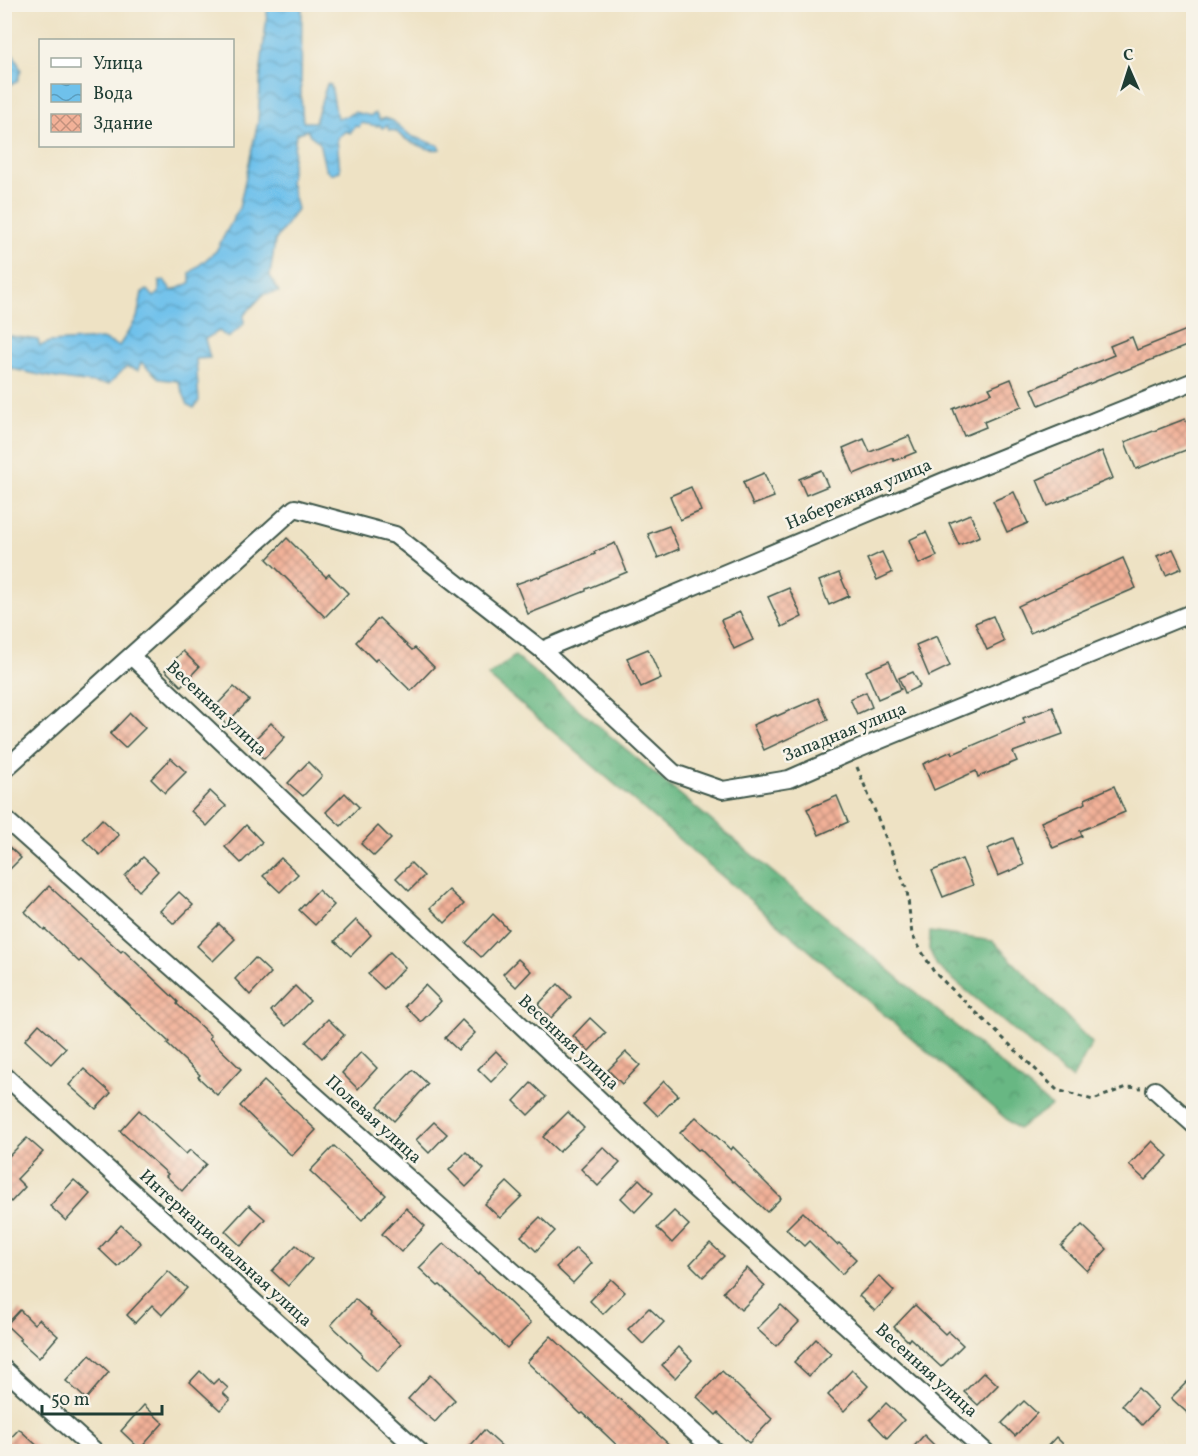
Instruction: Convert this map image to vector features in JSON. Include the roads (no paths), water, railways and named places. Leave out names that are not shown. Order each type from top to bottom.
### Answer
[{"type":"street","name":"Набережная улица","points":[[542,650],[944,481],[1194,381]]},
{"type":"street","name":"Западная улица","points":[[131,656],[295,508],[395,535],[542,650],[674,773],[723,790],[789,779],[1194,612]]},
{"type":"street","points":[[4,770],[131,656]]},
{"type":"street","name":"Весенняя улица","points":[[131,656],[675,1171],[986,1452]]},
{"type":"street","name":"Полевая улица","points":[[4,818],[716,1452]]},
{"type":"street","name":"Интернациональная улица","points":[[4,1075],[420,1452]]},
{"type":"street","points":[[1155,1090],[1194,1125]]},
{"type":"street","points":[[4,1369],[96,1452]]},
{"type":"water","points":[[268,5],[302,5],[303,122],[315,122],[327,84],[331,85],[337,118],[354,112],[371,116],[375,113],[380,120],[385,118],[393,121],[411,136],[438,145],[440,149],[429,149],[416,144],[396,131],[389,130],[387,126],[382,128],[380,125],[361,123],[359,127],[355,126],[350,133],[346,131],[337,138],[340,171],[331,174],[325,168],[319,142],[307,130],[296,134],[290,182],[297,209],[275,241],[270,276],[279,292],[264,294],[244,315],[244,324],[228,338],[219,331],[205,339],[210,358],[196,359],[199,401],[194,408],[188,405],[178,381],[160,379],[141,362],[138,370],[126,367],[109,384],[56,378],[5,367],[5,335],[38,340],[40,346],[50,342],[102,339],[119,346],[137,318],[142,292],[148,290],[154,297],[159,293],[159,282],[164,280],[172,291],[190,283],[190,273],[216,251],[239,208],[258,122]]},
{"type":"water","points":[[4,48],[14,55],[21,70],[17,82],[5,87]]}]
